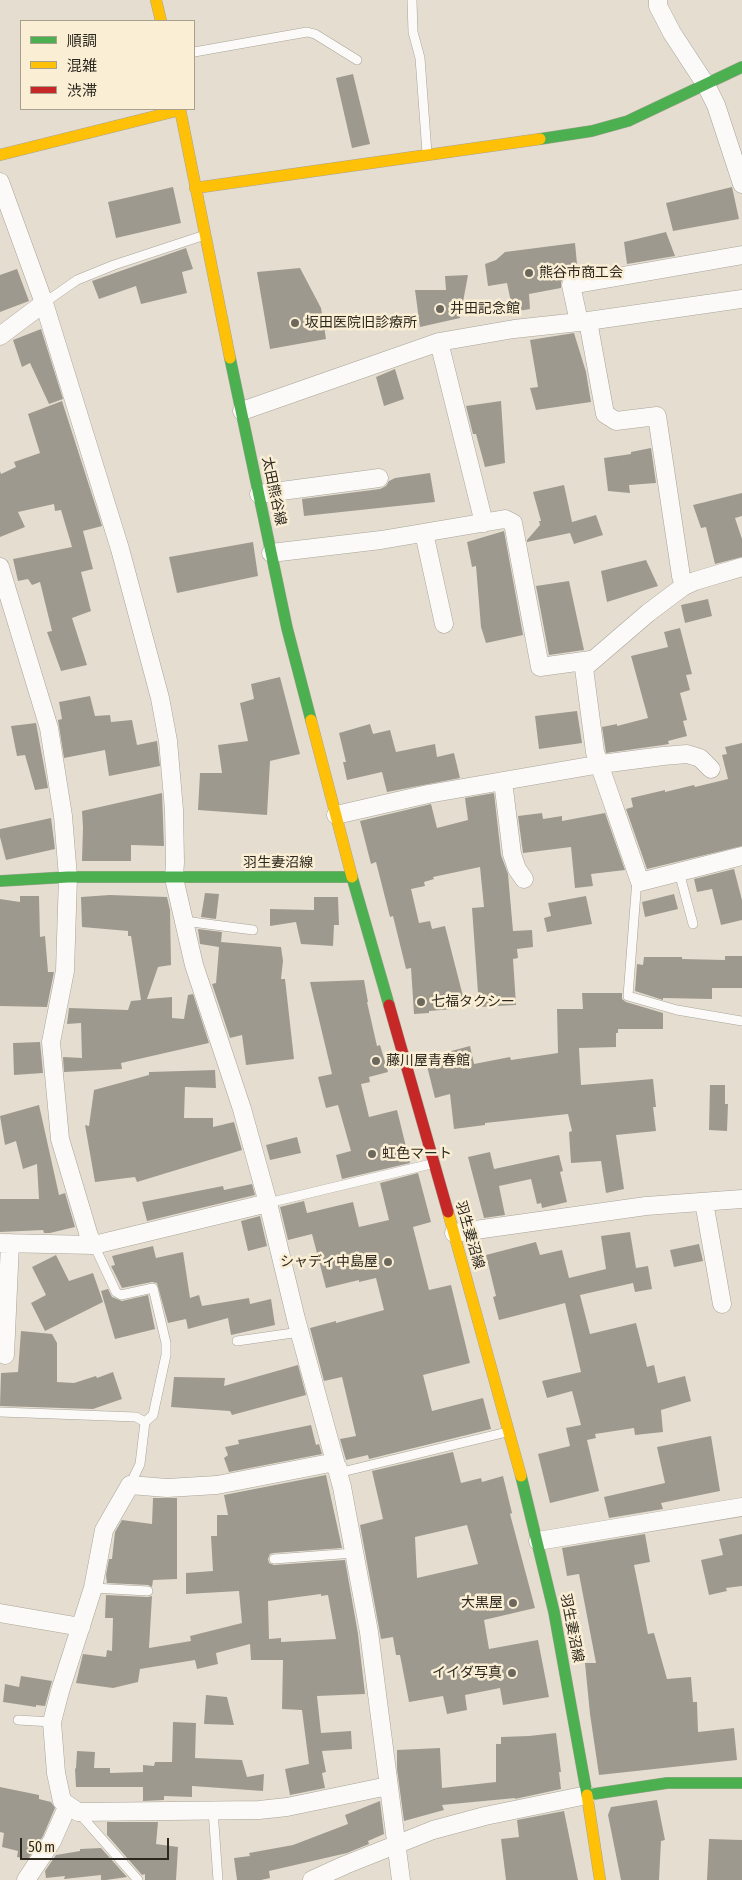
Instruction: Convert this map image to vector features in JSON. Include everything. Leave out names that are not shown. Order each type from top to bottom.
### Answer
[{"type":"main road","points":[[156,0],[161,20]]},
{"type":"main road","points":[[195,188],[426,153],[592,131],[628,121],[742,67]]},
{"type":"main road","points":[[0,155],[176,110]]},
{"type":"main road","name":"太田熊谷線","points":[[180,110],[204,235],[287,628],[352,877]]},
{"type":"main road","name":"羽生妻沼線","points":[[0,881],[68,877],[352,877],[510,1431],[554,1612],[587,1795]]},
{"type":"main road","points":[[600,1880],[587,1795],[667,1783],[742,1783]]},
{"type":"street","points":[[658,0],[658,6],[672,33],[706,84],[716,105],[742,184]]},
{"type":"street","points":[[0,182],[44,303],[120,549],[160,698],[168,741],[174,810],[176,862],[174,878],[194,965],[242,1109],[268,1203],[300,1332],[338,1468],[371,1641],[401,1880]]},
{"type":"street","points":[[684,586],[657,416],[616,421],[605,414],[583,321],[571,285],[742,255]]},
{"type":"street","points":[[242,411],[439,342],[514,329],[742,299]]},
{"type":"street","points":[[0,336],[44,303]]},
{"type":"street","points":[[439,342],[484,523]]},
{"type":"street","points":[[259,494],[379,478]]},
{"type":"street","points":[[272,553],[381,540],[505,519],[513,523],[540,667],[591,660]]},
{"type":"street","points":[[424,533],[444,624]]},
{"type":"street","points":[[0,567],[49,728],[63,816],[68,877],[65,972],[51,1042],[60,1139],[94,1245]]},
{"type":"street","points":[[742,567],[684,586],[591,660],[584,668],[596,752],[640,882],[742,856]]},
{"type":"street","points":[[336,816],[428,794],[601,764],[688,754],[700,758],[711,769]]},
{"type":"street","points":[[504,782],[512,854],[517,869],[524,879]]},
{"type":"street","points":[[454,1234],[646,1206],[742,1199]]},
{"type":"street","points":[[704,1202],[722,1304]]},
{"type":"street","points":[[5,1355],[5,1243],[94,1245],[268,1203]]},
{"type":"street","points":[[338,1468],[330,1463],[217,1485],[167,1488],[130,1485],[104,1530],[93,1588],[52,1722],[56,1773],[62,1801],[73,1808],[259,1810],[287,1807],[388,1786]]},
{"type":"street","points":[[538,1541],[742,1507]]},
{"type":"street","points":[[0,1613],[81,1627]]},
{"type":"street","points":[[312,1880],[397,1844],[441,1828],[587,1795]]},
{"type":"street","points":[[26,1880],[73,1808]]},
{"type":"lane","points":[[412,0],[413,32],[420,58],[426,153]]},
{"type":"lane","points":[[195,52],[307,32],[315,34],[357,60]]},
{"type":"lane","points":[[44,303],[78,280],[114,265],[204,235]]},
{"type":"lane","points":[[679,872],[693,924]]},
{"type":"lane","points":[[637,873],[628,996],[677,1010],[742,1021]]},
{"type":"lane","points":[[184,921],[253,930]]},
{"type":"lane","points":[[268,1203],[434,1163]]},
{"type":"lane","points":[[94,1245],[116,1292],[121,1295],[153,1288],[163,1327],[166,1355],[153,1415],[145,1422],[140,1464],[130,1485]]},
{"type":"lane","points":[[237,1341],[300,1332]]},
{"type":"lane","points":[[0,1412],[136,1417],[145,1422]]},
{"type":"lane","points":[[338,1468],[346,1471],[510,1431]]},
{"type":"lane","points":[[274,1559],[354,1553]]},
{"type":"lane","points":[[93,1588],[148,1591]]},
{"type":"lane","points":[[18,1720],[52,1722]]},
{"type":"lane","points":[[73,1808],[138,1880]]},
{"type":"lane","points":[[213,1810],[218,1880]]},
{"type":"building","points":[[353,74],[370,144],[352,148],[336,78]]},
{"type":"building","points":[[173,187],[181,223],[116,238],[108,202]]},
{"type":"building","points":[[732,187],[739,219],[673,231],[666,203]]},
{"type":"building","points":[[666,232],[675,256],[627,264],[624,242]]},
{"type":"building","name":"熊谷市商工会","points":[[575,243],[577,264],[571,264],[573,274],[564,277],[561,282],[561,288],[529,294],[530,309],[513,312],[507,283],[488,286],[485,264],[496,260],[505,252]]},
{"type":"building","points":[[186,248],[193,269],[182,272],[187,293],[141,304],[136,286],[99,299],[92,281]]},
{"type":"building","name":"坂田医院旧診療所","points":[[300,268],[321,308],[326,339],[270,349],[257,272]]},
{"type":"building","points":[[17,269],[29,301],[0,312],[0,275]]},
{"type":"building","name":"井田記念館","points":[[468,275],[460,318],[420,327],[415,290],[446,290],[445,276]]},
{"type":"building","points":[[41,329],[63,399],[49,404],[30,363],[22,367],[13,340]]},
{"type":"building","points":[[574,333],[586,372],[591,402],[536,410],[530,388],[538,387],[530,340]]},
{"type":"building","points":[[395,369],[404,399],[384,406],[376,377]]},
{"type":"building","points":[[62,401],[102,526],[83,531],[93,569],[81,572],[91,611],[72,618],[87,665],[61,671],[47,632],[52,631],[40,582],[32,585],[28,579],[18,581],[13,559],[72,547],[61,510],[55,511],[54,504],[18,512],[25,527],[0,537],[0,471],[1,474],[16,467],[14,462],[40,453],[28,414]]},
{"type":"building","points":[[501,401],[505,463],[485,467],[476,434],[473,434],[466,406]]},
{"type":"building","points":[[651,448],[656,483],[629,485],[630,493],[608,491],[604,458],[631,454],[631,452]]},
{"type":"building","points":[[430,473],[435,502],[304,516],[302,499],[380,489],[395,478]]},
{"type":"building","points":[[564,485],[572,522],[596,515],[603,535],[574,544],[570,533],[527,542],[540,525],[539,521],[541,521],[533,492]]},
{"type":"building","points":[[742,493],[742,516],[735,518],[742,539],[742,557],[715,564],[706,527],[701,528],[693,505]]},
{"type":"building","points":[[504,531],[523,635],[486,643],[481,627],[476,566],[472,567],[467,542]]},
{"type":"building","points":[[253,542],[258,576],[177,593],[169,557]]},
{"type":"building","points":[[646,560],[658,586],[607,602],[601,571]]},
{"type":"building","points":[[569,581],[584,650],[549,655],[536,586]]},
{"type":"building","points":[[708,599],[712,616],[685,623],[681,605]]},
{"type":"building","points":[[680,628],[692,674],[686,675],[690,690],[680,693],[687,720],[683,721],[687,736],[668,741],[669,744],[606,753],[602,727],[617,724],[617,726],[648,718],[631,656],[668,647],[664,632]]},
{"type":"building","points":[[280,677],[300,754],[270,761],[267,815],[198,810],[200,773],[222,773],[218,745],[248,741],[240,703],[254,699],[251,684]]},
{"type":"building","points":[[90,696],[95,716],[110,715],[111,722],[132,720],[137,745],[157,741],[160,766],[109,776],[105,750],[64,758],[58,720],[62,719],[59,702]]},
{"type":"building","points":[[577,711],[582,743],[539,749],[535,716]]},
{"type":"building","points":[[36,723],[48,788],[35,790],[25,755],[17,756],[11,726]]},
{"type":"building","points":[[370,724],[373,734],[390,730],[396,752],[435,744],[437,757],[454,753],[460,778],[387,792],[382,772],[347,780],[343,762],[346,762],[339,733]]},
{"type":"building","points":[[742,743],[742,846],[647,869],[626,809],[633,807],[631,798],[694,785],[695,787],[728,779],[722,755],[727,754],[725,747]]},
{"type":"building","points":[[162,793],[164,846],[131,845],[131,861],[82,861],[82,811]]},
{"type":"building","points":[[494,793],[501,855],[508,874],[513,931],[532,930],[533,947],[517,949],[518,958],[513,959],[516,1005],[479,1007],[472,908],[484,907],[480,867],[433,877],[434,879],[424,882],[425,886],[411,889],[419,923],[430,921],[432,929],[445,926],[466,1008],[414,1014],[411,968],[406,969],[393,916],[390,917],[376,862],[371,864],[360,821],[431,804],[437,828],[468,820],[465,798]]},
{"type":"building","points":[[542,813],[543,819],[562,816],[562,821],[605,813],[625,870],[591,874],[593,886],[575,888],[571,847],[523,853],[518,816]]},
{"type":"building","points":[[51,818],[55,849],[6,860],[0,837],[0,829]]},
{"type":"building","points":[[734,869],[742,900],[742,920],[721,925],[712,889],[697,892],[694,879]]},
{"type":"building","points":[[205,893],[219,894],[216,919],[201,917]]},
{"type":"building","points":[[674,894],[678,909],[645,917],[642,902]]},
{"type":"building","points":[[110,895],[167,897],[170,910],[171,965],[158,967],[147,999],[172,997],[172,1018],[184,1019],[188,995],[193,994],[209,1043],[121,1063],[122,1069],[64,1072],[63,1057],[82,1058],[81,1023],[67,1024],[69,1008],[128,1010],[131,1001],[141,1000],[131,936],[128,936],[128,931],[82,927],[81,897]]},
{"type":"building","points":[[20,896],[39,896],[40,937],[45,936],[48,972],[54,972],[47,1007],[0,1006],[0,899],[20,902]]},
{"type":"building","points":[[586,896],[592,924],[547,932],[544,918],[551,916],[548,903]]},
{"type":"building","points":[[314,897],[338,897],[339,925],[334,925],[333,946],[301,944],[296,922],[270,926],[270,909],[314,910]]},
{"type":"building","points":[[198,929],[222,932],[221,942],[281,947],[283,961],[281,979],[285,979],[294,1059],[246,1065],[242,1035],[230,1038],[212,984],[216,983],[219,947],[200,944]]},
{"type":"building","points":[[725,956],[742,956],[742,988],[712,988],[712,999],[663,998],[663,1000],[635,991],[637,964],[643,965],[644,957],[725,960]]},
{"type":"building","points":[[364,980],[377,1046],[380,1045],[388,1072],[369,1077],[370,1082],[361,1084],[369,1117],[397,1110],[410,1163],[342,1179],[336,1155],[351,1151],[338,1105],[326,1108],[318,1077],[332,1074],[310,982]]},
{"type":"building","points":[[582,993],[622,993],[622,999],[626,1002],[663,1013],[663,1029],[618,1029],[618,1033],[616,1033],[616,1047],[579,1048],[581,1085],[653,1079],[656,1107],[653,1107],[656,1131],[616,1135],[624,1189],[606,1193],[601,1161],[571,1163],[569,1132],[572,1131],[568,1114],[485,1123],[485,1125],[454,1129],[450,1094],[435,1098],[425,1058],[470,1046],[474,1064],[510,1057],[511,1060],[558,1053],[557,1009],[583,1009]]},
{"type":"building","points":[[40,1042],[43,1073],[14,1075],[13,1043]]},
{"type":"building","points":[[215,1070],[216,1088],[185,1087],[184,1118],[213,1118],[213,1127],[234,1122],[242,1150],[137,1182],[135,1177],[95,1182],[85,1125],[89,1126],[94,1090],[149,1075],[149,1072]]},
{"type":"building","points":[[710,1085],[725,1085],[725,1104],[728,1104],[727,1131],[709,1130]]},
{"type":"building","points":[[39,1105],[59,1195],[65,1193],[75,1227],[50,1233],[44,1233],[43,1230],[0,1232],[0,1199],[39,1199],[37,1164],[23,1169],[16,1141],[5,1145],[0,1116]]},
{"type":"building","points":[[297,1137],[301,1153],[270,1160],[266,1145]]},
{"type":"building","points":[[490,1152],[494,1169],[559,1155],[563,1171],[560,1172],[567,1202],[542,1208],[541,1203],[537,1204],[531,1179],[499,1186],[505,1215],[484,1218],[468,1157]]},
{"type":"building","points":[[418,1173],[431,1222],[413,1227],[429,1290],[451,1285],[470,1363],[423,1375],[432,1411],[483,1398],[491,1429],[369,1459],[368,1455],[346,1460],[340,1439],[356,1436],[342,1377],[324,1381],[310,1328],[384,1310],[376,1278],[326,1288],[312,1234],[288,1240],[280,1207],[304,1201],[307,1213],[353,1202],[359,1227],[389,1220],[380,1183]]},
{"type":"building","points":[[252,1184],[255,1195],[147,1221],[142,1202],[223,1186],[224,1190]]},
{"type":"building","points":[[260,1216],[267,1246],[248,1251],[241,1221]]},
{"type":"building","points":[[630,1232],[636,1268],[648,1266],[652,1289],[635,1292],[633,1283],[580,1295],[590,1334],[636,1323],[647,1367],[654,1365],[658,1383],[685,1376],[691,1401],[661,1410],[663,1432],[635,1435],[634,1428],[595,1434],[596,1438],[587,1440],[599,1491],[550,1503],[538,1454],[570,1446],[566,1428],[581,1425],[572,1391],[547,1398],[542,1381],[581,1372],[565,1303],[499,1320],[493,1297],[496,1296],[486,1255],[536,1242],[540,1255],[562,1250],[569,1278],[606,1269],[601,1236]]},
{"type":"building","points":[[699,1244],[703,1261],[674,1267],[670,1250]]},
{"type":"building","points":[[153,1246],[156,1258],[183,1252],[190,1298],[199,1295],[202,1306],[249,1298],[250,1304],[271,1299],[275,1325],[231,1335],[228,1318],[188,1329],[186,1319],[168,1323],[157,1283],[152,1282],[122,1288],[111,1266],[115,1265],[112,1256]]},
{"type":"building","points":[[56,1255],[69,1281],[93,1273],[103,1302],[45,1331],[31,1303],[46,1295],[32,1267]]},
{"type":"building","points":[[108,1289],[112,1297],[122,1301],[148,1295],[155,1329],[115,1339],[101,1291]]},
{"type":"building","points":[[21,1331],[52,1334],[57,1343],[57,1382],[74,1383],[113,1372],[122,1399],[93,1409],[0,1406],[1,1373],[18,1372]]},
{"type":"building","points":[[298,1365],[306,1395],[232,1415],[230,1411],[171,1407],[174,1377],[225,1378],[224,1386]]},
{"type":"building","points":[[311,1425],[316,1445],[319,1444],[322,1454],[229,1472],[224,1458],[228,1455],[225,1447],[239,1444],[238,1440]]},
{"type":"building","points":[[711,1436],[720,1491],[661,1503],[663,1509],[609,1518],[604,1497],[665,1483],[657,1447]]},
{"type":"building","points":[[453,1452],[461,1483],[481,1478],[482,1482],[503,1476],[512,1513],[510,1514],[535,1608],[484,1620],[489,1649],[538,1640],[549,1697],[503,1705],[500,1688],[465,1695],[467,1710],[447,1714],[443,1696],[409,1702],[400,1655],[396,1655],[393,1637],[381,1639],[360,1525],[383,1519],[372,1471]],"holes":[[[467,1525],[478,1564],[417,1578],[415,1537]]]},
{"type":"building","points":[[326,1475],[342,1548],[274,1553],[270,1554],[268,1559],[269,1563],[274,1565],[345,1560],[358,1634],[365,1694],[317,1696],[321,1733],[351,1731],[352,1749],[322,1751],[326,1772],[322,1773],[325,1788],[290,1795],[285,1769],[309,1764],[302,1710],[282,1709],[283,1660],[251,1660],[250,1644],[216,1653],[218,1664],[197,1669],[195,1660],[140,1669],[138,1682],[113,1688],[76,1683],[83,1654],[106,1657],[107,1650],[112,1651],[113,1618],[105,1618],[106,1595],[152,1596],[149,1648],[191,1641],[190,1636],[242,1623],[239,1591],[186,1594],[186,1573],[213,1571],[211,1536],[217,1536],[217,1515],[228,1515],[224,1495]],"holes":[[[321,1594],[321,1596],[328,1595],[336,1639],[281,1642],[281,1638],[269,1639],[268,1601]]]},
{"type":"building","points":[[153,1498],[177,1498],[177,1579],[153,1580],[152,1587],[148,1585],[107,1583],[106,1575],[109,1559],[112,1559],[115,1532],[122,1520],[152,1524]]},
{"type":"building","points":[[645,1534],[650,1562],[634,1565],[648,1634],[654,1633],[667,1679],[691,1677],[693,1702],[697,1702],[698,1732],[734,1728],[737,1760],[599,1775],[585,1663],[596,1663],[579,1574],[567,1576],[562,1548]]},
{"type":"building","points":[[742,1534],[742,1586],[726,1588],[727,1591],[709,1595],[701,1560],[723,1555],[719,1539]]},
{"type":"building","points":[[21,1676],[52,1681],[45,1706],[36,1705],[36,1707],[3,1702],[5,1684],[19,1687]]},
{"type":"building","points":[[206,1695],[227,1697],[234,1725],[204,1724]]},
{"type":"building","points":[[173,1722],[196,1723],[195,1758],[242,1760],[247,1777],[264,1774],[263,1791],[192,1786],[192,1797],[164,1796],[164,1800],[143,1801],[143,1787],[76,1787],[77,1751],[95,1752],[94,1768],[110,1768],[110,1773],[143,1772],[143,1765],[154,1766],[155,1762],[172,1762]]},
{"type":"building","points":[[556,1733],[561,1772],[559,1772],[561,1789],[515,1799],[442,1805],[444,1810],[404,1821],[397,1769],[397,1750],[440,1748],[442,1788],[496,1782],[496,1744],[501,1744],[501,1737]]},
{"type":"building","points":[[0,1787],[39,1795],[39,1799],[51,1802],[55,1808],[43,1836],[28,1859],[17,1857],[18,1851],[2,1847],[4,1833],[0,1832]]},
{"type":"building","points":[[657,1800],[665,1840],[661,1841],[659,1880],[621,1880],[608,1815],[611,1807]]},
{"type":"building","points":[[380,1801],[384,1834],[368,1841],[369,1844],[347,1853],[269,1871],[270,1878],[237,1880],[234,1858],[250,1856],[249,1853],[293,1845],[348,1824],[345,1815]]},
{"type":"building","points":[[564,1811],[578,1880],[506,1880],[501,1839],[519,1837],[517,1820]]},
{"type":"building","points":[[107,1822],[158,1822],[156,1844],[178,1847],[176,1880],[145,1880],[145,1874],[142,1875],[107,1835]]},
{"type":"building","points":[[709,1839],[742,1840],[742,1880],[707,1880]]},
{"type":"building","points":[[101,1848],[127,1877],[106,1880],[101,1880],[101,1875],[64,1879],[65,1876],[46,1878],[45,1871],[56,1855],[80,1851],[80,1849]]},
{"type":"traffic: fast","points":[[540,139],[592,131],[628,121],[742,67]]},
{"type":"traffic: fast","points":[[230,358],[287,628],[311,720]]},
{"type":"traffic: fast","points":[[0,881],[68,877],[352,877],[389,1005]]},
{"type":"traffic: fast","points":[[521,1476],[554,1612],[587,1795],[667,1783],[742,1783]]},
{"type":"traffic: slow","points":[[156,0],[161,20]]},
{"type":"traffic: slow","points":[[180,110],[230,358]]},
{"type":"traffic: slow","points":[[0,155],[180,110]]},
{"type":"traffic: slow","points":[[195,188],[540,139]]},
{"type":"traffic: slow","points":[[311,720],[352,877]]},
{"type":"traffic: slow","points":[[448,1212],[521,1476]]},
{"type":"traffic: slow","points":[[587,1795],[600,1880]]},
{"type":"traffic: jam","points":[[389,1005],[448,1212]]},
{"type":"place","name":"熊谷市商工会","points":[[529,273]]},
{"type":"place","name":"井田記念館","points":[[440,309]]},
{"type":"place","name":"坂田医院旧診療所","points":[[295,323]]},
{"type":"place","name":"七福タクシー","points":[[421,1002]]},
{"type":"place","name":"藤川屋青春館","points":[[376,1061]]},
{"type":"place","name":"虹色マート","points":[[372,1154]]},
{"type":"place","name":"シャディ中島屋","points":[[388,1262]]},
{"type":"place","name":"大黒屋","points":[[513,1603]]},
{"type":"place","name":"イイダ写真","points":[[512,1673]]}]
